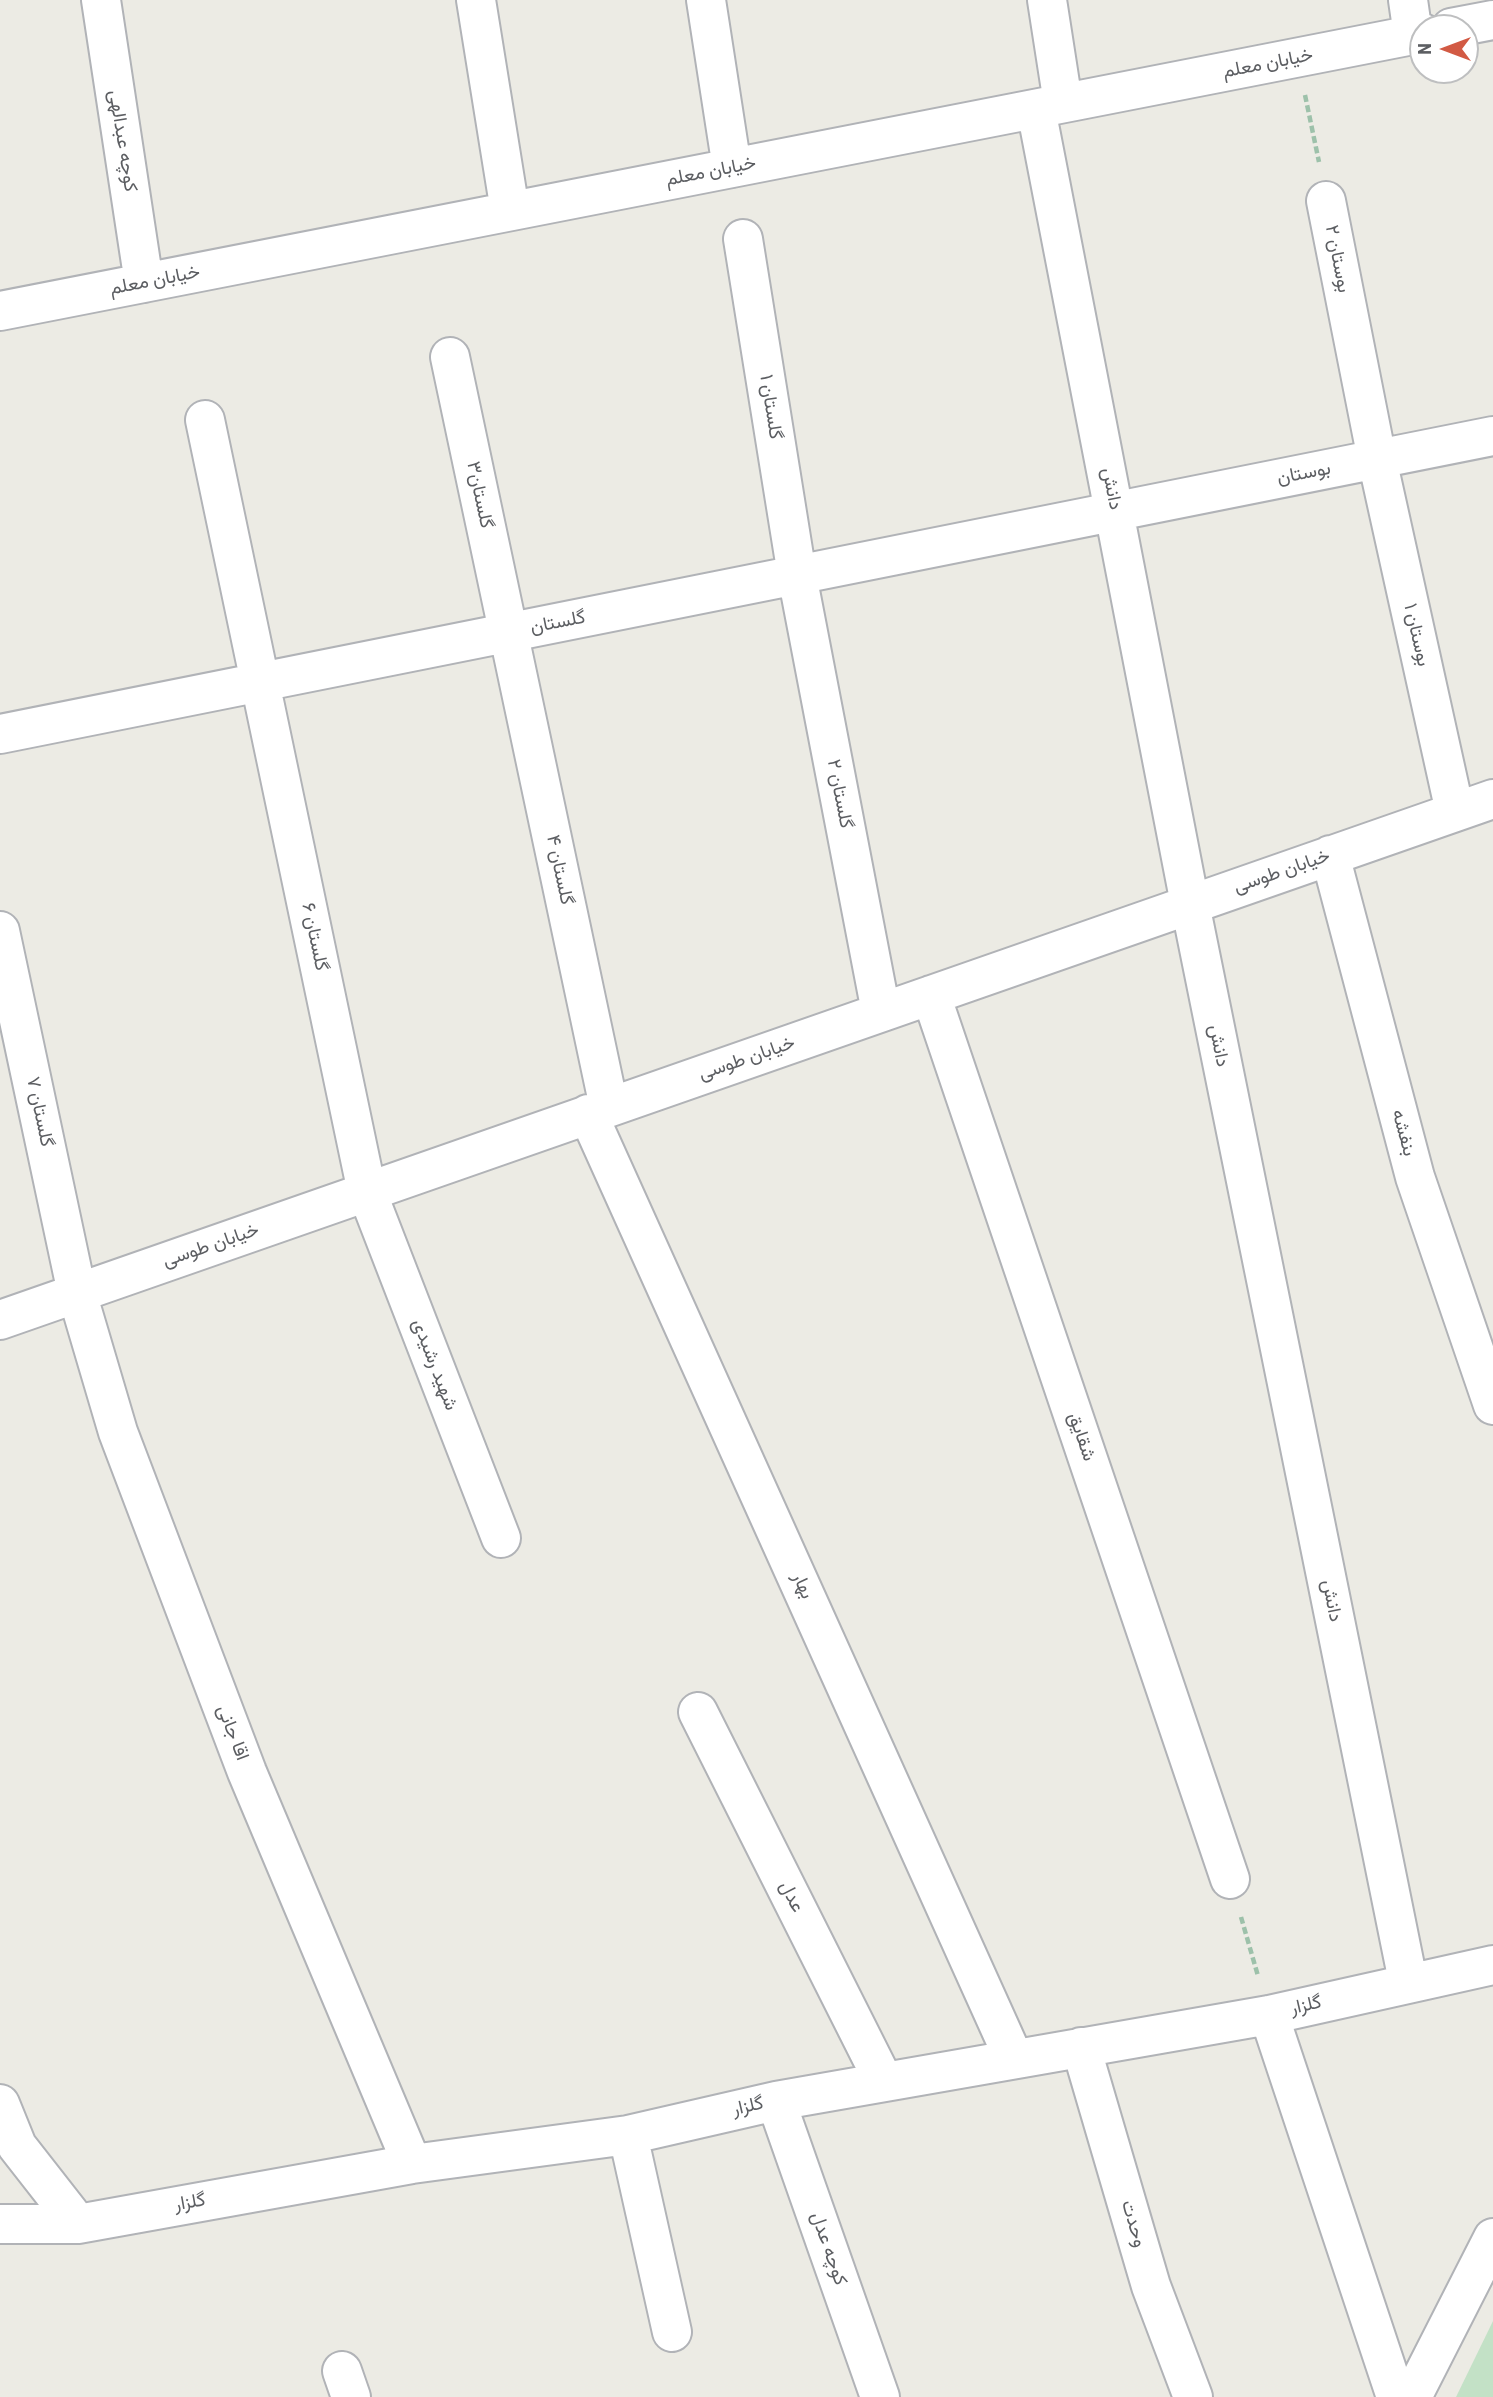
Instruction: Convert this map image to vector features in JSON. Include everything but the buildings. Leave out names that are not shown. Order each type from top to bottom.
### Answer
[{"type":"street","name":"کوچه عبدالهی","points":[[101,0],[144,283]]},
{"type":"street","points":[[476,0],[510,211]]},
{"type":"street","points":[[706,0],[732,168]]},
{"type":"street","name":"دانش","points":[[1047,0],[1050,106],[1115,511],[1190,904],[1408,1981]]},
{"type":"street","name":"خیابان معلم","points":[[0,311],[1298,58],[1409,25]]},
{"type":"street","name":"بوستان ۲","points":[[1326,201],[1377,459]]},
{"type":"street","name":"گلستان ۱","points":[[743,239],[797,575]]},
{"type":"street","name":"گلستان۳","points":[[450,357],[508,633]]},
{"type":"street","name":"گلستان ۶","points":[[205,420],[368,1192]]},
{"type":"street","name":"بوستان","points":[[1115,511],[1493,436]]},
{"type":"street","name":"بوستان ۱","points":[[1377,459],[1455,811]]},
{"type":"street","name":"گلستان","points":[[0,734],[1115,511]]},
{"type":"street","name":"گلستان ۲","points":[[797,575],[881,1012]]},
{"type":"street","name":"گلستان ۴","points":[[508,633],[599,1111]]},
{"type":"street","name":"خیابان طوسی","points":[[0,1320],[1493,799]]},
{"type":"street","name":"بنفشه","points":[[1330,855],[1415,1177],[1493,1405]]},
{"type":"street","name":"گلستان ۷","points":[[0,931],[77,1293]]},
{"type":"street","name":"شقایق","points":[[931,995],[1230,1879]]},
{"type":"street","name":"بهار","points":[[599,1111],[1014,2059]]},
{"type":"street","name":"شهید رشیدی","points":[[368,1192],[501,1538]]},
{"type":"street","name":"اقا جانی","points":[[77,1293],[118,1432],[247,1772],[412,2164]]},
{"type":"street","name":"عدل","points":[[698,1712],[884,2082]]},
{"type":"street","name":"گلزار","points":[[0,2224],[78,2224],[412,2164],[628,2134],[776,2101],[1269,2015],[1408,1981],[1493,1965]]},
{"type":"street","points":[[1269,2015],[1396,2397]]},
{"type":"street","name":"وحدت","points":[[1081,2047],[1151,2286],[1193,2397]]},
{"type":"street","name":"کوچه عدل","points":[[776,2101],[880,2397]]},
{"type":"street","points":[[0,2104],[17,2146],[78,2224]]},
{"type":"street","points":[[628,2134],[672,2332]]},
{"type":"street","points":[[1412,2397],[1493,2238]]},
{"type":"path","name":"بوستان ۲","points":[[1298,58],[1326,201]]},
{"type":"path","points":[[1230,1879],[1269,2015]]},
{"type":"green space","points":[[1493,2321],[1493,2397],[1456,2397]]}]
